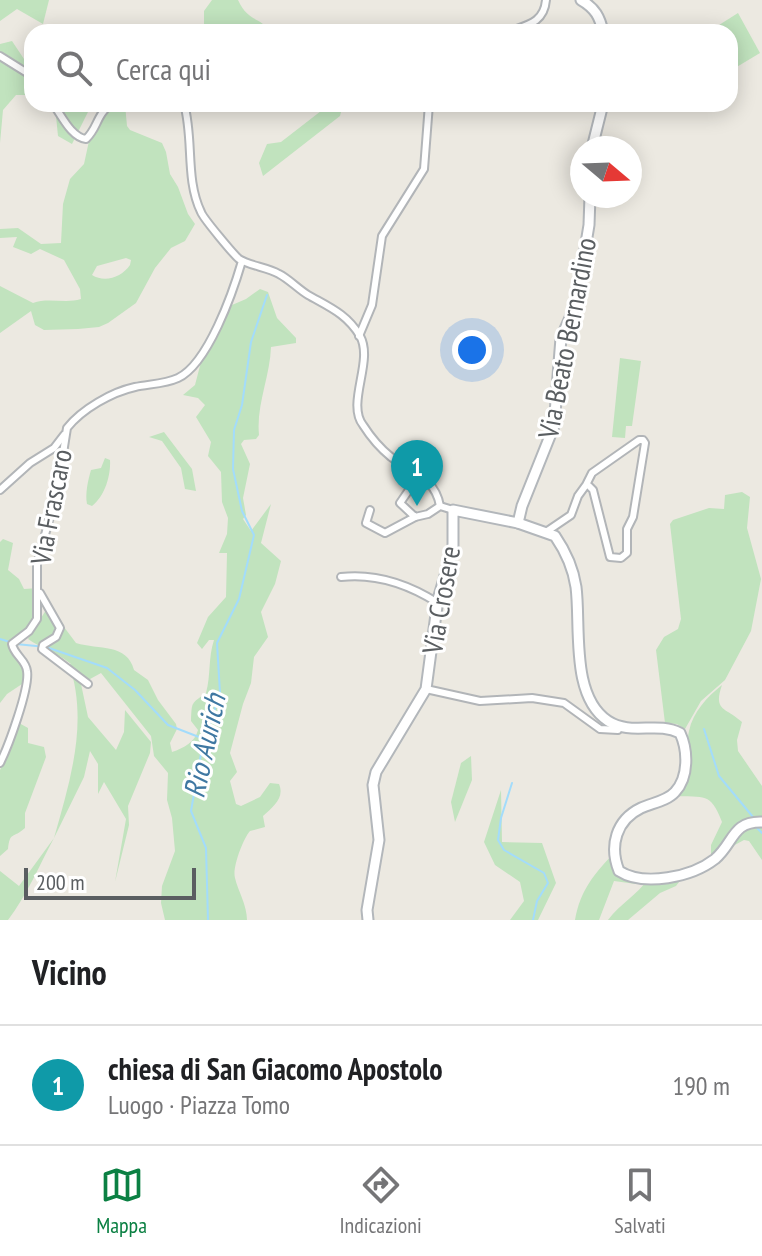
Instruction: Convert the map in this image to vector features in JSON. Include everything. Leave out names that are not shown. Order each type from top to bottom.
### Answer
[{"type":"street","points":[[529,24],[539,20],[545,11],[546,0]]},
{"type":"street","points":[[581,0],[594,8],[602,24]]},
{"type":"street","points":[[0,56],[24,71]]},
{"type":"street","points":[[59,112],[79,138],[86,139],[103,112]]},
{"type":"street","points":[[186,112],[195,199],[206,221],[242,261],[278,273],[347,319],[359,336],[365,353],[359,389],[361,424],[383,450],[423,476],[439,498],[440,506]]},
{"type":"street","points":[[359,336],[372,305],[382,236],[424,169],[428,112]]},
{"type":"street","points":[[595,136],[601,112]]},
{"type":"street","name":"Via Beato Bernardino","points":[[518,523],[554,426],[561,338],[576,304],[590,208]]},
{"type":"street","name":"Via Frascaro","points":[[0,763],[9,744],[28,674],[12,644],[35,625],[39,610],[37,564],[57,491],[67,428],[82,414],[112,396],[132,388],[176,379],[195,365],[226,310],[242,261]]},
{"type":"street","points":[[0,490],[30,463],[54,448],[67,428]]},
{"type":"street","points":[[546,532],[571,515],[578,496],[592,473],[643,440],[633,517],[627,529],[627,553],[621,558],[610,557],[593,490],[586,485]]},
{"type":"street","points":[[415,517],[400,503],[413,484],[423,476]]},
{"type":"street","points":[[440,506],[518,523],[555,536],[571,566],[576,586],[582,675],[591,701],[606,720],[619,727],[641,730],[669,727],[680,733],[686,745],[683,780],[674,794],[639,809],[624,820],[616,835],[613,848],[619,871],[630,878],[643,880],[693,871],[716,858],[740,827],[750,822],[762,822]]},
{"type":"street","points":[[370,510],[366,523],[385,533],[440,506]]},
{"type":"street","name":"Via Crosere","points":[[426,689],[438,603],[453,549],[453,510]]},
{"type":"street","points":[[341,577],[361,575],[405,584],[438,603]]},
{"type":"street","points":[[38,590],[60,628],[56,637],[42,649],[88,684]]},
{"type":"street","points":[[368,920],[379,840],[373,785],[376,772],[426,689],[480,701],[532,698],[564,703],[600,729],[618,730],[619,727]]},
{"type":"green space","points":[[0,0],[49,0],[43,24],[17,9],[0,21]]},
{"type":"green space","points":[[212,0],[238,0],[250,16],[263,24],[204,24],[204,11]]},
{"type":"green space","points":[[738,13],[760,53],[738,66],[738,24],[721,24]]},
{"type":"green space","points":[[12,41],[24,59],[24,95],[16,95],[3,110],[0,143],[0,44]]},
{"type":"green space","points":[[56,112],[88,112],[72,144],[58,136]]},
{"type":"green space","points":[[106,112],[126,112],[130,130],[162,143],[170,174],[195,224],[185,241],[171,248],[155,268],[136,303],[108,323],[99,327],[44,330],[35,325],[31,311],[0,333],[0,286],[33,303],[81,299],[80,289],[64,260],[40,249],[31,254],[13,247],[17,237],[0,238],[0,229],[18,228],[41,244],[61,243],[63,204],[70,179],[84,164],[89,141]],"holes":[[[126,258],[131,260],[130,265],[113,278],[92,275],[97,266]]]},
{"type":"green space","points":[[320,112],[341,112],[340,116],[263,176],[259,163],[267,144],[281,142]]},
{"type":"green space","points":[[260,289],[268,292],[277,318],[296,338],[296,343],[271,347],[259,413],[259,435],[241,444],[250,464],[243,498],[246,515],[243,519],[251,531],[271,504],[261,543],[281,561],[275,584],[261,612],[268,637],[254,657],[251,683],[230,753],[237,772],[230,781],[236,804],[241,806],[260,797],[270,783],[279,784],[280,794],[277,802],[263,816],[265,827],[250,831],[237,861],[234,873],[247,920],[165,920],[161,903],[162,886],[175,851],[167,800],[168,773],[154,756],[151,736],[101,673],[81,684],[88,717],[116,750],[124,732],[125,710],[151,742],[150,753],[128,806],[129,825],[115,882],[126,819],[104,782],[98,794],[98,764],[90,751],[84,777],[54,838],[75,751],[75,686],[71,664],[28,639],[46,610],[57,632],[61,623],[76,643],[119,651],[130,661],[134,670],[148,680],[176,724],[177,729],[170,743],[172,752],[194,738],[198,730],[191,721],[192,706],[206,693],[214,640],[209,640],[202,649],[197,643],[208,617],[226,597],[227,553],[219,553],[227,534],[228,518],[222,502],[221,472],[208,456],[211,442],[196,417],[205,405],[198,398],[183,395],[195,385],[201,362],[232,305]]},
{"type":"green space","points":[[620,358],[641,361],[632,426],[626,426],[625,438],[612,437]]},
{"type":"green space","points":[[164,432],[192,469],[196,491],[185,489],[181,468],[162,441],[149,437]]},
{"type":"green space","points":[[105,458],[110,460],[108,479],[104,491],[92,506],[86,500],[91,470],[101,468]]},
{"type":"green space","points":[[742,492],[750,497],[747,528],[761,579],[751,631],[725,680],[701,701],[685,729],[677,724],[665,723],[656,650],[664,637],[678,629],[681,619],[670,524],[673,520],[709,508],[724,509],[725,495]]},
{"type":"green space","points":[[3,539],[13,543],[8,570],[19,579],[24,589],[39,588],[39,605],[26,630],[13,641],[23,664],[25,682],[0,703],[0,542]]},
{"type":"green space","points":[[722,685],[719,700],[722,708],[742,722],[737,740],[738,751],[762,786],[762,818],[740,822],[711,857],[711,845],[722,822],[714,805],[705,798],[674,796],[681,790],[688,775],[688,739],[694,717]]},
{"type":"green space","points":[[19,723],[28,728],[28,743],[44,747],[46,757],[25,813],[25,828],[11,837],[8,849],[0,856],[0,770],[12,747]]},
{"type":"green space","points":[[471,756],[472,780],[455,822],[451,802],[461,763]]},
{"type":"green space","points":[[501,790],[502,842],[542,843],[556,883],[538,920],[510,920],[524,901],[520,882],[495,865],[484,842]]},
{"type":"green space","points":[[762,825],[762,860],[749,841],[744,840],[731,847],[743,832]]},
{"type":"green space","points":[[54,838],[15,910],[8,920],[0,920],[0,871],[19,886]]},
{"type":"green space","points":[[614,853],[615,863],[638,879],[636,884],[614,881],[599,920],[575,920],[580,900],[589,884]]},
{"type":"green space","points":[[685,874],[676,886],[660,893],[628,920],[608,920],[648,879]]},
{"type":"waterway","name":"Rio Aurich","points":[[208,920],[206,848],[191,811],[202,748],[220,693],[217,643],[239,599],[254,535],[242,511],[233,469],[234,430],[242,405],[251,342],[267,295]]},
{"type":"waterway","points":[[0,639],[10,642]]},
{"type":"waterway","points":[[16,644],[46,647],[107,668],[135,690],[168,725],[204,739]]},
{"type":"waterway","points":[[704,729],[719,776],[753,817]]},
{"type":"waterway","points":[[512,783],[498,840],[504,850],[544,873],[548,883],[537,901],[533,920]]},
{"type":"waterway","points":[[756,827],[762,833]]},
{"type":"place","name":"chiesa di San Giacomo Apostolo","points":[[417,506]]}]
